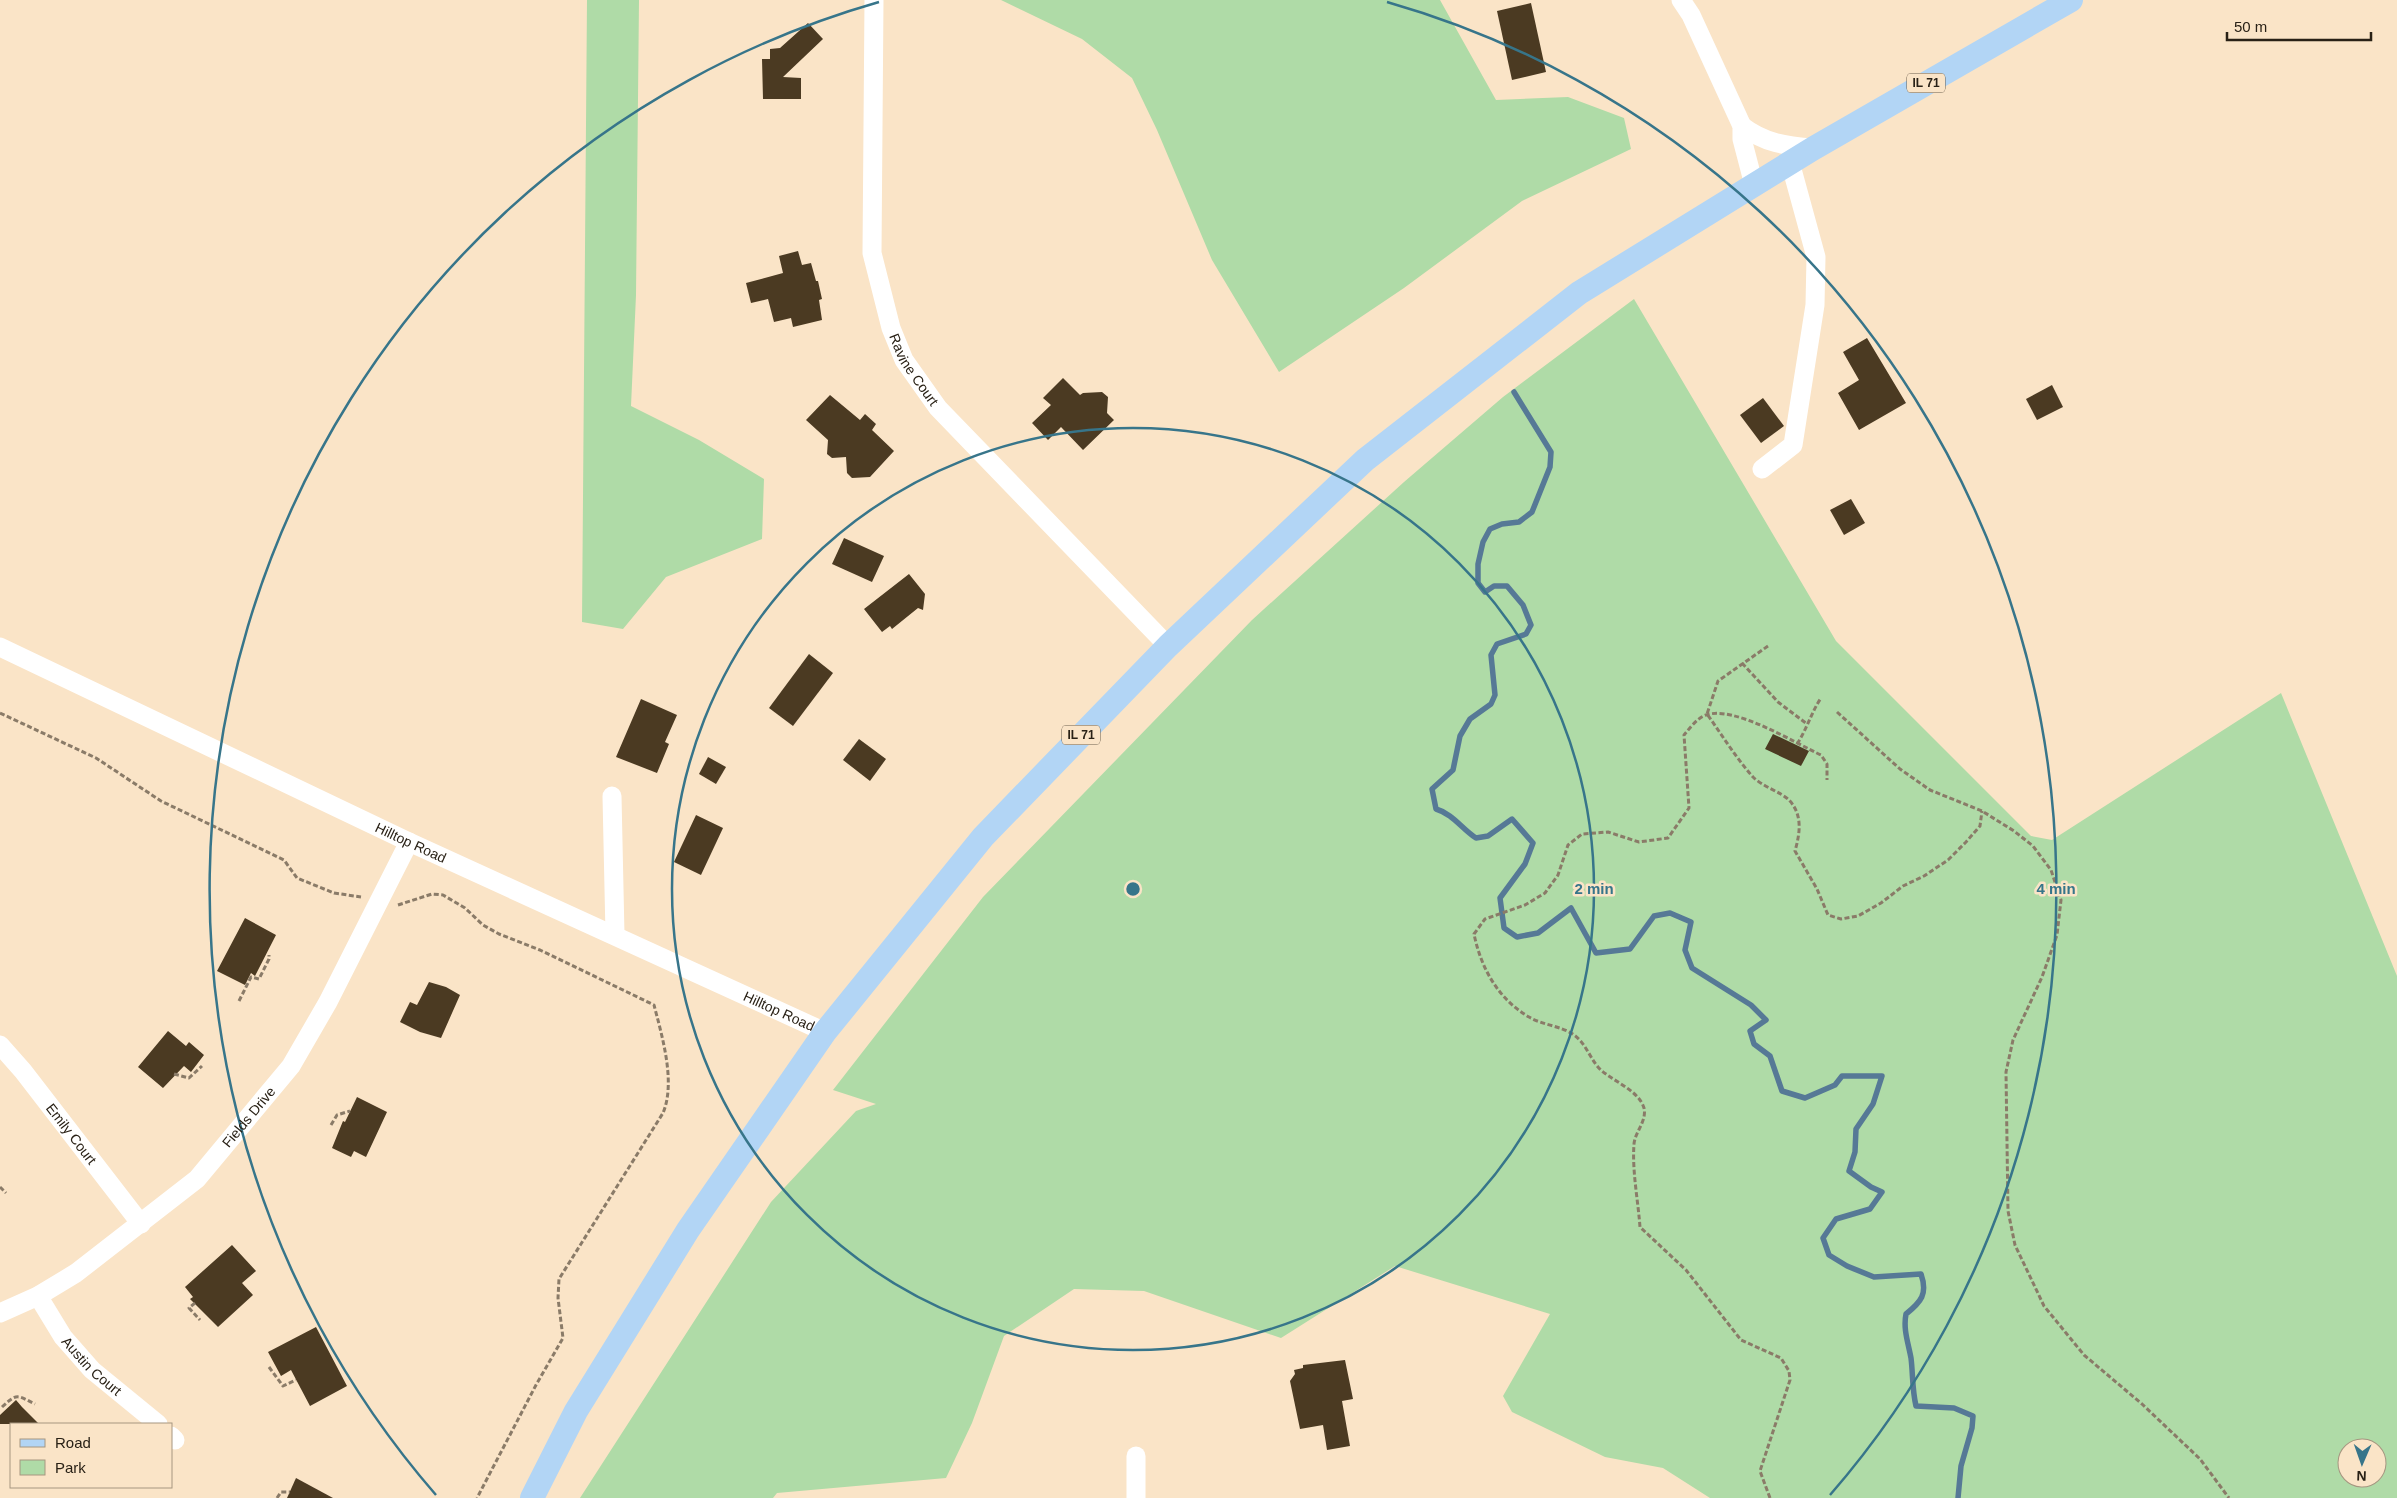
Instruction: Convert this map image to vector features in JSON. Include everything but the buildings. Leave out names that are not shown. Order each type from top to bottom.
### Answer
[{"type":"main road","name":"IL 71","points":[[532,1498],[576,1412],[688,1230],[824,1032],[983,837],[1168,646],[1365,460],[1580,293],[1790,162],[2071,0]]},
{"type":"street","name":"Ravine Court","points":[[874,0],[872,253],[892,328],[904,360],[938,408],[1168,646]]},
{"type":"street","points":[[1681,0],[1691,15],[1742,126],[1742,139],[1754,185]]},
{"type":"street","points":[[1742,126],[1769,142],[1785,146],[1814,148]]},
{"type":"street","points":[[1762,469],[1793,445],[1815,305],[1816,257],[1790,162]]},
{"type":"street","name":"Hilltop Road","points":[[0,647],[409,842],[824,1032]]},
{"type":"street","points":[[612,796],[615,935]]},
{"type":"street","name":"Fields Drive","points":[[0,1314],[38,1296],[76,1272],[141,1224],[197,1179],[291,1066],[328,1002],[376,902],[409,842]]},
{"type":"street","name":"Emily Court","points":[[0,1045],[23,1071],[141,1224]]},
{"type":"street","name":"Austin Court","points":[[38,1296],[63,1336],[92,1370],[157,1423]]},
{"type":"street","points":[[1136,1456],[1136,1498]]},
{"type":"path","points":[[1707,714],[1718,681],[1768,646]]},
{"type":"path","points":[[1742,663],[1778,702],[1807,724]]},
{"type":"path","points":[[1797,744],[1807,724],[1808,717],[1821,698]]},
{"type":"path","points":[[1837,712],[1900,769],[1930,790],[1982,810],[2014,831],[2033,846],[2051,870],[2061,900],[2057,935],[2042,977],[2013,1040],[2006,1072],[2008,1211],[2015,1245],[2044,1306],[2084,1355],[2142,1404],[2200,1459],[2229,1498]]},
{"type":"path","points":[[0,713],[96,758],[161,801],[284,860],[297,878],[334,893],[367,897],[376,902],[400,905],[432,894],[443,895],[465,908],[483,926],[540,950],[654,1004],[668,1078],[667,1104],[559,1278],[558,1298],[563,1338],[536,1385],[477,1498]]},
{"type":"path","points":[[1707,714],[1738,759],[1755,778],[1767,789],[1788,799],[1797,815],[1801,832],[1795,851],[1817,889],[1828,915],[1841,919],[1858,916],[1881,903],[1903,886],[1924,876],[1948,860],[1980,826],[1982,810]]},
{"type":"path","points":[[1770,1498],[1760,1471],[1790,1380],[1789,1371],[1781,1358],[1741,1340],[1686,1270],[1640,1228],[1633,1155],[1634,1141],[1645,1110],[1641,1101],[1600,1070],[1588,1050],[1574,1035],[1529,1017],[1500,995],[1478,953],[1474,934],[1485,919],[1520,907],[1545,893],[1558,875],[1568,845],[1582,834],[1608,832],[1639,842],[1668,838],[1689,808],[1684,735],[1700,718],[1707,714],[1730,714],[1821,755],[1827,764],[1827,780]]},
{"type":"path","points":[[239,1001],[251,977],[259,979],[269,959],[268,955]]},
{"type":"path","points":[[174,1074],[188,1078],[202,1066]]},
{"type":"path","points":[[331,1125],[337,1115],[350,1111]]},
{"type":"path","points":[[0,1187],[6,1193]]},
{"type":"path","points":[[195,1303],[189,1308],[200,1320]]},
{"type":"path","points":[[269,1367],[283,1386],[296,1380]]},
{"type":"path","points":[[2,1406],[14,1396],[35,1404]]},
{"type":"path","points":[[277,1498],[281,1492],[290,1492]]},
{"type":"green space","points":[[587,0],[639,0],[636,295],[631,406],[699,440],[764,479],[762,539],[666,577],[623,629],[582,622]]},
{"type":"green space","points":[[1001,0],[1440,0],[1496,100],[1568,97],[1624,118],[1631,149],[1522,201],[1404,288],[1279,372],[1212,260],[1157,130],[1132,78],[1082,39]]},
{"type":"green space","points":[[1634,299],[1836,641],[2031,836],[2052,840],[2281,693],[2397,976],[2397,1498],[1710,1498],[1663,1468],[1605,1457],[1512,1412],[1503,1396],[1550,1314],[1395,1266],[1281,1338],[1144,1291],[1074,1289],[1004,1336],[972,1423],[946,1478],[777,1493],[773,1498],[580,1498],[771,1202],[856,1111],[876,1104],[833,1090],[983,897],[1252,620],[1404,482],[1503,397]]},
{"type":"waterway","points":[[1514,392],[1551,452],[1550,467],[1532,512],[1519,522],[1502,524],[1490,529],[1483,542],[1478,564],[1478,583],[1485,592],[1494,586],[1507,586],[1523,605],[1531,625],[1526,634],[1497,644],[1491,655],[1495,695],[1491,704],[1470,719],[1460,736],[1453,770],[1432,789],[1436,809],[1452,818],[1476,838],[1488,836],[1512,819],[1533,843],[1525,864],[1500,898],[1504,928],[1517,937],[1538,933],[1571,908],[1596,953],[1630,949],[1654,916],[1670,913],[1691,922],[1685,950],[1692,968],[1751,1005],[1766,1020],[1750,1031],[1754,1044],[1770,1056],[1782,1091],[1805,1098],[1835,1085],[1842,1076],[1882,1076],[1873,1104],[1856,1129],[1855,1152],[1849,1171],[1871,1187],[1882,1192],[1870,1209],[1836,1219],[1823,1238],[1829,1255],[1847,1266],[1874,1277],[1921,1274],[1924,1287],[1922,1297],[1916,1306],[1906,1314],[1905,1320],[1916,1406],[1954,1408],[1973,1416],[1972,1428],[1961,1466],[1958,1498]]}]
